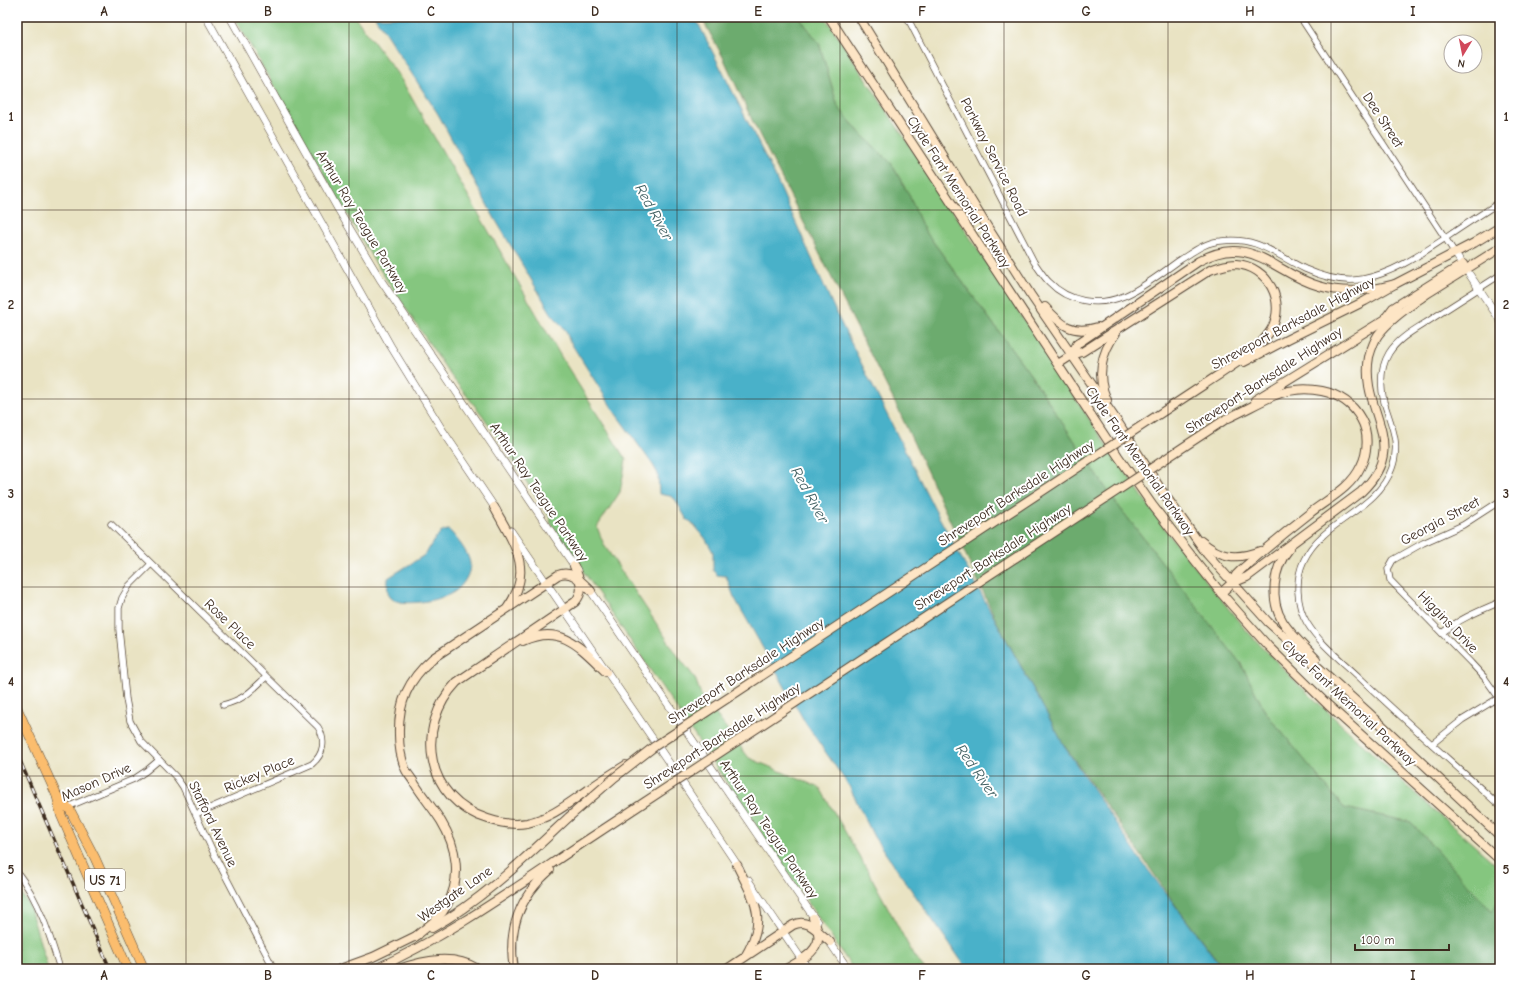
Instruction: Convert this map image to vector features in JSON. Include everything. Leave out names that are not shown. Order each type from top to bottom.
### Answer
[{"type":"main road","name":"Clyde Fant Memorial Parkway","points":[[829,17],[1118,456],[1153,506],[1221,592],[1268,646],[1311,689],[1500,860]]},
{"type":"main road","name":"Clyde Fant Memorial Parkway","points":[[859,17],[1030,294],[1189,530],[1232,583],[1268,622],[1363,707],[1500,836]]},
{"type":"main road","name":"Shreveport Barksdale Highway","points":[[569,817],[615,777],[655,746],[1205,384],[1266,350],[1365,301],[1500,227]]},
{"type":"main road","points":[[1384,320],[1392,308],[1464,266],[1500,248]]},
{"type":"main road","points":[[1072,355],[1077,344],[1199,261],[1220,252],[1238,251],[1259,256],[1312,284],[1332,290],[1361,291],[1394,284]]},
{"type":"main road","points":[[1058,364],[1072,355],[1082,352],[1210,270],[1219,266],[1238,264],[1256,270],[1270,283],[1274,293],[1277,303],[1277,313],[1274,324],[1265,338],[1249,354],[1205,384]]},
{"type":"main road","points":[[1221,592],[1232,583],[1247,577],[1361,492],[1376,474],[1382,462],[1384,450],[1383,439],[1367,380],[1367,367],[1370,354],[1378,335],[1425,295],[1464,266]]},
{"type":"main road","points":[[1030,294],[1057,321],[1070,329],[1090,330],[1106,324]]},
{"type":"main road","name":"Shreveport-Barksdale Highway","points":[[578,846],[1274,387],[1425,295]]},
{"type":"main road","points":[[1119,329],[1109,342],[1105,351],[1102,361],[1101,379],[1106,398],[1119,424]]},
{"type":"main road","points":[[1226,419],[1273,396],[1288,392],[1311,390],[1330,393],[1346,401],[1358,413],[1363,422],[1366,439],[1366,450],[1361,466],[1356,475],[1342,490],[1311,512],[1242,569],[1236,575],[1232,583]]},
{"type":"main road","points":[[494,506],[516,550],[521,569],[520,580],[514,598],[504,611]]},
{"type":"main road","points":[[1189,530],[1213,550],[1223,555],[1234,557],[1247,556],[1265,550]]},
{"type":"main road","points":[[1296,540],[1284,555],[1278,567],[1275,591],[1278,612],[1283,622],[1295,637],[1363,707]]},
{"type":"main road","points":[[574,566],[581,588],[579,597],[575,602],[507,650],[457,682],[447,693],[440,705],[431,735],[433,765],[445,788],[454,798],[472,812],[483,818],[496,821],[526,823],[550,815],[562,808],[604,778],[655,746]]},
{"type":"main road","points":[[415,937],[438,917],[446,906],[453,892],[456,877],[456,862],[454,849],[441,821],[405,768],[399,743],[400,706],[411,682],[433,658],[558,575],[564,573],[570,574],[591,591]]},
{"type":"main road","points":[[507,650],[525,640],[534,637],[544,635],[559,637],[578,645],[606,672]]},
{"type":"main road","name":"US 71","points":[[17,708],[57,796],[96,858],[144,969]]},
{"type":"main road","name":"US 71","points":[[64,809],[103,912],[128,969]]},
{"type":"main road","name":"Westgate Lane","points":[[340,969],[373,957],[415,937],[477,899],[510,872],[569,817]]},
{"type":"main road","name":"Westgate Lane","points":[[375,969],[442,935],[578,846]]},
{"type":"main road","points":[[514,969],[512,940],[513,928],[522,903],[544,875],[571,851]]},
{"type":"main road","points":[[737,865],[754,899],[758,915],[756,935],[745,957]]},
{"type":"main road","points":[[103,912],[117,905]]},
{"type":"main road","points":[[786,969],[802,959],[815,948],[818,941],[818,932],[813,918]]},
{"type":"main road","points":[[727,969],[793,925],[801,922],[809,924],[830,942]]},
{"type":"main road","points":[[399,969],[428,961],[443,959],[455,960],[478,969]]},
{"type":"street","points":[[206,17],[390,345],[443,432],[808,969]]},
{"type":"street","name":"Arthur Ray Teague Parkway","points":[[230,17],[338,209],[380,279],[848,969]]},
{"type":"street","name":"Parkway Service Road","points":[[907,17],[1034,262],[1049,282],[1058,290],[1072,297],[1086,301],[1100,301],[1125,296],[1198,248],[1218,241],[1231,240],[1245,240],[1260,244],[1317,274],[1330,278],[1349,280],[1363,279],[1382,274],[1405,263],[1431,248],[1500,202]]},
{"type":"street","name":"Dee Street","points":[[1300,17],[1446,237],[1455,253]]},
{"type":"street","points":[[1455,253],[1500,320]]},
{"type":"street","points":[[1500,275],[1404,337],[1388,354],[1382,371],[1381,388],[1395,433],[1396,446],[1392,469],[1386,481],[1369,501],[1324,535],[1310,549],[1302,566],[1298,584],[1300,606],[1315,635],[1368,687],[1500,806]]},
{"type":"street","name":"Georgia Street","points":[[1392,561],[1423,543],[1463,524],[1500,501]]},
{"type":"street","name":"Rose Place","points":[[111,524],[318,727],[323,736],[323,747]]},
{"type":"street","name":"Higgins Drive","points":[[1392,561],[1388,569],[1390,580],[1484,677],[1499,698]]},
{"type":"street","name":"Stafford Avenue","points":[[151,564],[124,592],[119,608],[126,699],[130,721],[141,741],[180,782],[232,890],[274,969]]},
{"type":"street","points":[[1442,633],[1452,624],[1500,602]]},
{"type":"street","points":[[223,705],[247,695],[266,677]]},
{"type":"street","points":[[1432,744],[1462,720],[1499,698]]},
{"type":"street","name":"Rickey Place","points":[[196,814],[312,764],[320,756],[323,747]]},
{"type":"street","name":"Mason Drive","points":[[64,809],[134,779],[159,760]]},
{"type":"street","points":[[17,872],[27,884],[32,894],[47,928],[60,969]]},
{"type":"green space","points":[[234,17],[355,17],[399,76],[563,360],[626,460],[620,492],[597,527],[604,545],[678,656],[695,678],[701,695],[749,758],[820,788],[873,880],[914,956],[925,969],[853,969],[550,522],[551,519],[483,416],[451,376],[373,259]]},
{"type":"green space","points":[[701,17],[799,17],[819,43],[838,107],[861,134],[891,163],[909,195],[923,228],[1030,374],[1113,499],[1241,664],[1266,713],[1344,808],[1411,822],[1492,911],[1498,902],[1500,903],[1500,969],[1224,969],[1179,910],[1064,745],[997,622],[897,407],[752,120],[723,57]]},
{"type":"green space","points":[[799,17],[825,17],[1103,440],[1170,536],[1244,628],[1297,683],[1419,797],[1500,868],[1500,903],[1498,902],[1493,912],[1411,822],[1344,808],[1266,713],[1241,664],[1113,499],[1030,374],[923,228],[909,195],[891,163],[861,134],[838,107],[819,43]]},
{"type":"green space","points":[[17,888],[29,905],[48,969],[17,969]]},
{"type":"water","name":"Red River","points":[[375,17],[695,17],[774,174],[839,319],[934,508],[1066,749],[1140,859],[1223,969],[967,969],[874,837],[849,786],[806,724],[734,597],[726,576],[717,575],[713,571],[713,552],[705,538],[695,526],[687,520],[675,499],[670,496],[659,494],[658,474],[653,465],[616,414],[569,340],[566,331],[551,313],[495,219],[438,114]]},
{"type":"water","points":[[448,530],[462,546],[470,563],[467,576],[460,587],[454,592],[441,598],[422,602],[413,603],[396,601],[391,598],[388,591],[388,578],[423,556],[436,537]]},
{"type":"railway","points":[[17,754],[110,969]]}]
